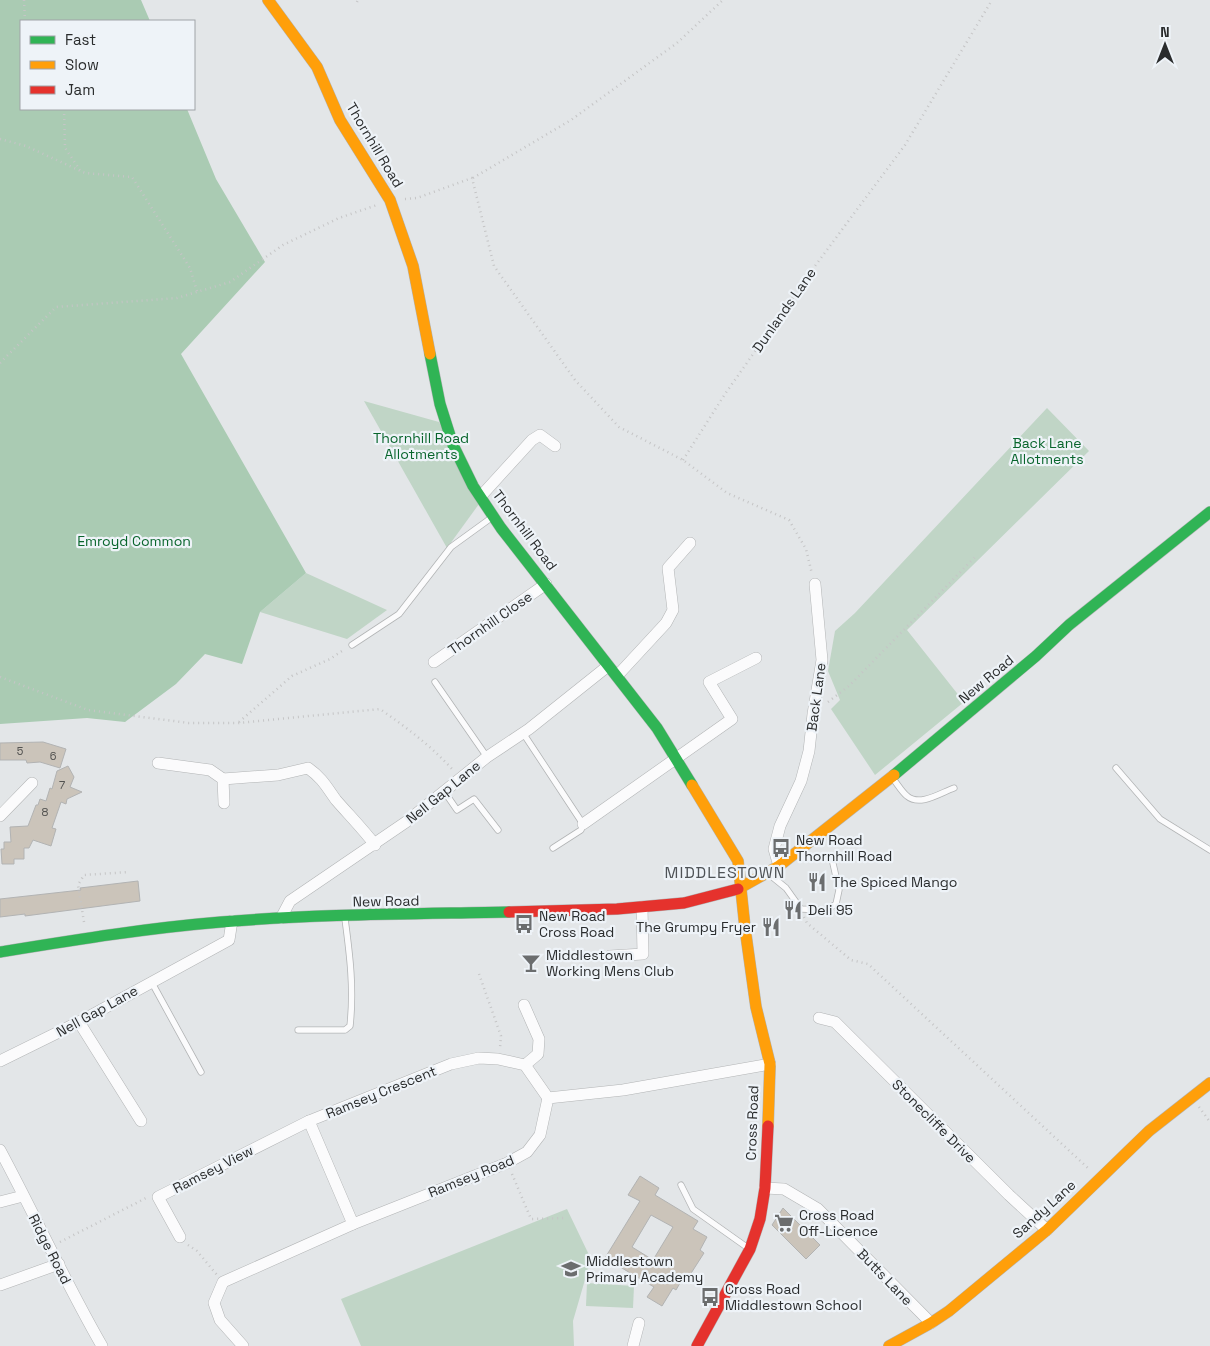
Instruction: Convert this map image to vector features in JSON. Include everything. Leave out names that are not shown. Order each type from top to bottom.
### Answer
[{"type":"main road","name":"Thornhill Road","points":[[268,0],[317,67],[340,120],[390,200],[413,266],[440,404],[453,445],[473,486],[493,516],[657,728],[738,861],[741,888]]},
{"type":"main road","name":"New Road","points":[[0,952],[126,932],[232,921],[642,907],[684,903],[741,888],[769,874],[779,866],[1029,662],[1069,625],[1210,512]]},
{"type":"main road","name":"Cross Road","points":[[697,1346],[750,1250],[760,1218],[765,1188],[770,1064],[756,1007],[741,888]]},
{"type":"main road","name":"Sandy Lane","points":[[889,1346],[905,1342],[948,1311],[1047,1230],[1149,1130],[1210,1083]]},
{"type":"street","points":[[481,496],[532,440],[540,435],[555,446]]},
{"type":"street","points":[[616,676],[666,623],[673,610],[668,568],[690,543]]},
{"type":"street","name":"Thornhill Close","points":[[434,662],[546,584]]},
{"type":"street","name":"Back Lane","points":[[779,866],[774,849],[780,826],[801,781],[809,750],[822,660],[815,584]]},
{"type":"street","points":[[583,824],[732,719],[709,682],[756,658]]},
{"type":"street","name":"Nell Gap Lane","points":[[281,918],[290,901],[375,845],[487,756],[524,733],[608,666]]},
{"type":"street","points":[[158,763],[210,770],[223,779],[278,775],[308,768],[320,776],[337,800],[375,845]]},
{"type":"street","points":[[223,779],[224,804]]},
{"type":"street","points":[[0,816],[32,782]]},
{"type":"street","points":[[610,956],[643,954],[642,907]]},
{"type":"street","name":"Nell Gap Lane","points":[[0,1061],[79,1022],[229,940],[232,921]]},
{"type":"street","points":[[524,1005],[539,1039],[538,1054],[525,1065],[548,1098],[623,1090],[770,1064]]},
{"type":"street","name":"Stonecliffe Drive","points":[[818,1018],[835,1022],[1009,1195],[1047,1230]]},
{"type":"street","points":[[79,1022],[141,1121]]},
{"type":"street","name":"Ramsey Crescent","points":[[353,1224],[308,1121],[451,1064],[479,1058],[498,1059],[525,1065]]},
{"type":"street","name":"Ramsey Road","points":[[223,1282],[353,1224],[507,1163],[527,1152],[540,1135],[548,1098]]},
{"type":"street","name":"Ramsey View","points":[[180,1237],[158,1197],[308,1121]]},
{"type":"street","name":"Ridge Road","points":[[0,1150],[79,1306],[102,1346]]},
{"type":"street","name":"Butts Lane","points":[[765,1188],[784,1189],[818,1209],[931,1323]]},
{"type":"street","points":[[0,1202],[23,1196]]},
{"type":"street","points":[[0,1285],[59,1264]]},
{"type":"street","points":[[223,1282],[214,1303],[220,1320],[243,1346]]},
{"type":"street","points":[[633,1346],[639,1323]]},
{"type":"lane","points":[[352,644],[399,614],[451,547],[493,516]]},
{"type":"lane","points":[[435,682],[487,756]]},
{"type":"lane","points":[[524,733],[583,824],[580,830],[553,848]]},
{"type":"lane","points":[[1116,768],[1160,819],[1210,850]]},
{"type":"lane","points":[[891,776],[908,797],[916,800],[928,798],[954,788]]},
{"type":"lane","points":[[444,791],[457,810],[474,798],[498,830]]},
{"type":"lane","points":[[769,874],[786,888],[801,909],[826,910],[836,904],[839,890],[832,859]]},
{"type":"lane","points":[[298,1030],[344,1030],[350,1026],[353,999],[345,917]]},
{"type":"lane","points":[[151,981],[201,1072]]},
{"type":"lane","points":[[681,1186],[693,1210],[750,1250]]},
{"type":"path","points":[[24,0],[25,20]]},
{"type":"path","points":[[0,363],[56,307],[178,298],[230,282],[283,245],[339,218],[390,200],[417,198],[472,178],[571,120],[677,43],[723,0]]},
{"type":"path","name":"Dunlands Lane","points":[[683,460],[742,370],[815,266],[905,145],[992,0]]},
{"type":"path","points":[[64,110],[65,148],[80,171]]},
{"type":"path","points":[[0,139],[26,146],[85,173],[132,177],[190,268],[197,292]]},
{"type":"path","points":[[472,178],[494,266],[574,380],[619,427],[683,460],[727,493],[789,520],[806,549],[815,584]]},
{"type":"path","points":[[813,714],[849,686],[975,557]]},
{"type":"path","points":[[238,723],[292,676],[330,659],[352,644]]},
{"type":"path","points":[[0,677],[88,710],[189,723],[238,723],[380,709],[418,735],[460,778]]},
{"type":"path","points":[[86,938],[78,885],[84,875],[129,872]]},
{"type":"path","points":[[801,909],[807,923],[851,960],[868,964],[1100,1179]]},
{"type":"path","points":[[479,974],[501,1036],[498,1059]]},
{"type":"path","points":[[507,1163],[531,1219],[565,1218]]},
{"type":"path","points":[[50,1247],[148,1197],[158,1197]]},
{"type":"path","points":[[180,1237],[197,1251],[223,1282]]},
{"type":"green space","name":"Emroyd Common","points":[[0,0],[141,0],[150,20],[20,20],[20,110],[187,110],[216,179],[265,262],[181,354],[306,573],[260,612],[242,664],[205,654],[176,684],[125,722],[87,718],[0,724]]},
{"type":"green space","name":"Thornhill Road Allotments","points":[[364,401],[439,422],[479,504],[447,548]]},
{"type":"green space","name":"Back Lane Allotments","points":[[1047,408],[1089,451],[907,630],[964,702],[875,775],[831,709],[840,700],[828,671],[835,631],[855,613]]},
{"type":"green space","points":[[306,573],[387,610],[347,639],[260,612]]},
{"type":"green space","points":[[567,1209],[591,1259],[573,1321],[574,1346],[361,1346],[341,1299]]},
{"type":"green space","points":[[587,1283],[634,1286],[633,1308],[586,1306]]},
{"type":"building","points":[[43,742],[66,749],[60,768],[40,762],[27,763],[26,760],[0,760],[0,743]]},
{"type":"building","points":[[68,766],[74,777],[70,787],[82,792],[67,799],[66,804],[61,802],[52,828],[56,829],[51,846],[33,840],[29,848],[24,848],[24,859],[14,859],[14,864],[2,864],[1,849],[4,849],[4,842],[11,842],[10,827],[28,826],[40,799],[46,801],[50,788],[52,789],[57,771]]},
{"type":"building","points":[[138,881],[140,901],[25,916],[25,914],[0,917],[0,899],[81,890],[80,888]]},
{"type":"building","points":[[640,1176],[659,1188],[655,1195],[698,1221],[693,1229],[707,1237],[700,1250],[704,1253],[688,1278],[684,1276],[676,1290],[673,1288],[662,1306],[647,1297],[654,1287],[605,1258],[640,1201],[628,1195]],"holes":[[[651,1215],[673,1227],[653,1260],[632,1247]]]},
{"type":"building","points":[[783,1208],[820,1245],[806,1259],[772,1225]]},
{"type":"traffic: fast","points":[[430,354],[440,404],[453,445],[473,486],[501,528],[657,728],[692,785]]},
{"type":"traffic: fast","points":[[894,775],[1036,656],[1069,625],[1210,512]]},
{"type":"traffic: fast","points":[[0,952],[138,931],[257,919],[509,912]]},
{"type":"traffic: slow","points":[[268,0],[317,67],[340,120],[390,200],[413,266],[430,354]]},
{"type":"traffic: slow","points":[[738,889],[779,866],[894,775]]},
{"type":"traffic: slow","points":[[692,785],[738,861],[756,1007],[770,1064],[768,1126]]},
{"type":"traffic: slow","points":[[889,1346],[949,1311],[1047,1230],[1149,1131],[1210,1083]]},
{"type":"traffic: jam","points":[[509,912],[617,909],[684,903],[738,889]]},
{"type":"traffic: jam","points":[[697,1346],[750,1249],[760,1219],[765,1188],[768,1126]]},
{"type":"place","name":"New Road Thornhill Road","points":[[781,848]]},
{"type":"place","name":"The Spiced Mango","points":[[817,882]]},
{"type":"place","name":"Deli 95","points":[[793,910]]},
{"type":"place","name":"New Road Cross Road","points":[[524,924]]},
{"type":"place","name":"The Grumpy Fryer","points":[[771,927]]},
{"type":"place","name":"Middlestown Working Mens Club","points":[[531,963]]},
{"type":"place","name":"Cross Road Off-Licence","points":[[784,1223]]},
{"type":"place","name":"Middlestown Primary Academy","points":[[571,1269]]},
{"type":"place","name":"Cross Road Middlestown School","points":[[710,1297]]},
{"type":"district","name":"MIDDLESTOWN","points":[[725,872]]}]
